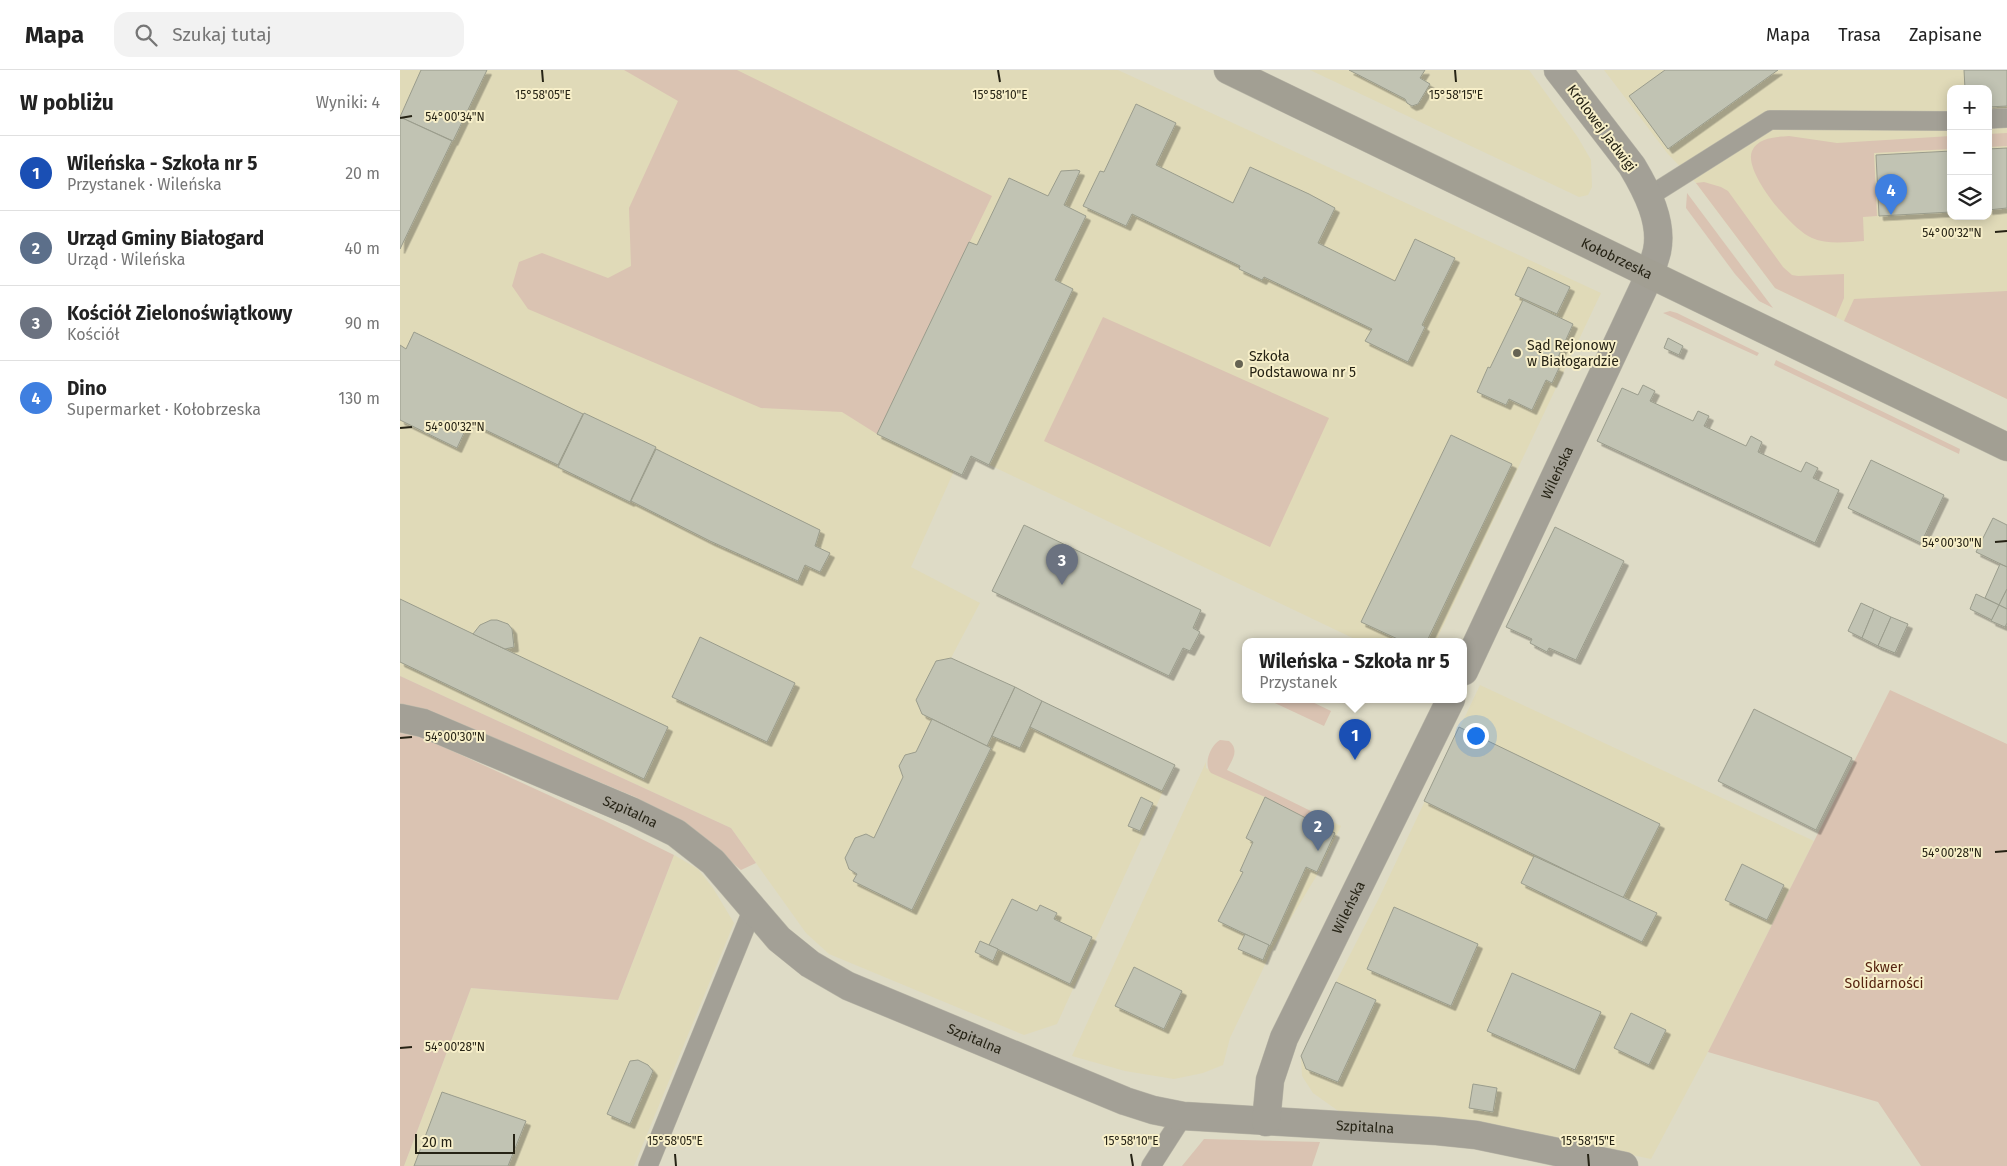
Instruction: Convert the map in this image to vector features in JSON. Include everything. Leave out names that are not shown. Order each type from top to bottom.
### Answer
[{"type":"main road","name":"Kołobrzeska","points":[[1228,70],[2007,447]]},
{"type":"street","name":"Królowej Jadwigi","points":[[1558,70],[1632,166],[1648,197],[1655,219],[1658,238],[1657,251],[1650,274]]},
{"type":"street","name":"Wileńska","points":[[1467,665],[1650,274]]},
{"type":"street","name":"Wileńska","points":[[1266,1122],[1270,1080],[1284,1038],[1449,703]]},
{"type":"street","name":"Szpitalna","points":[[400,718],[423,723],[634,812],[676,833],[713,862],[752,910],[779,939],[810,964],[848,986],[1125,1101],[1153,1110],[1183,1116],[1467,1134],[1624,1166]]},
{"type":"lane","points":[[1992,119],[2007,118]]},
{"type":"lane","points":[[1648,197],[1770,120],[1947,121]]},
{"type":"lane","points":[[648,1166],[752,910]]},
{"type":"lane","points":[[1151,1166],[1183,1116]]},
{"type":"shaded area","points":[[400,70],[1118,70],[1601,293],[1437,638],[1353,638],[971,456],[962,475],[954,471],[911,567],[980,603],[951,658],[1175,765],[1057,1024],[1024,1035],[829,954],[806,933],[731,828],[400,676]]},
{"type":"shaded area","points":[[1310,70],[1529,70],[1577,136],[1591,160],[1592,187],[1588,195],[1579,197]]},
{"type":"shaded area","points":[[1604,70],[2007,70],[2007,399],[1775,288],[1696,183],[1668,154]]},
{"type":"shaded area","points":[[1480,685],[1814,841],[1708,1052],[1651,1159],[1496,1126],[1344,1115],[1313,1093],[1302,1076],[1301,1056],[1379,898]]},
{"type":"shaded area","points":[[1206,762],[1206,768],[1313,821],[1317,814],[1341,826],[1317,875],[1273,948],[1230,1038],[1223,1065],[1203,1073],[1174,1079],[1125,1071],[1072,1056]]},
{"type":"shaded area","points":[[674,855],[698,869],[713,888],[734,923],[634,1166],[404,1166],[471,988],[618,1000]]},
{"type":"green space","points":[[624,70],[737,70],[992,196],[877,434],[842,412],[761,408],[528,309],[512,286],[519,262],[542,253],[608,278],[631,266],[629,208],[678,101]]},
{"type":"green space","points":[[2007,133],[2007,146],[1992,147],[1992,134]]},
{"type":"green space","points":[[1789,136],[1837,143],[1947,136],[1947,149],[1874,153],[1877,216],[1863,217],[1864,241],[1831,242],[1812,238],[1793,224],[1771,199],[1755,172],[1751,160],[1752,151],[1755,146],[1763,140]]},
{"type":"green space","points":[[1704,182],[1728,191],[1783,267],[1792,275],[1844,274],[1844,298],[1836,317],[1775,288],[1696,183]]},
{"type":"green space","points":[[1687,193],[1773,308],[1759,301],[1735,274],[1686,208]]},
{"type":"green space","points":[[2007,291],[2007,399],[1844,321],[1854,299]]},
{"type":"green space","points":[[1670,311],[1759,353],[1757,356],[1663,313]]},
{"type":"green space","points":[[1103,317],[1329,418],[1270,547],[1044,441]]},
{"type":"green space","points":[[1776,360],[1960,449],[1959,454],[1774,365]]},
{"type":"green space","points":[[400,676],[731,828],[756,863],[741,870],[686,825],[635,797],[429,711],[400,705]]},
{"type":"green space","name":"Skwer Solidarności","points":[[1890,690],[2007,744],[2007,1166],[1921,1166],[1878,1102],[1708,1052]]},
{"type":"green space","points":[[1275,703],[1314,703],[1331,711],[1324,726]]},
{"type":"green space","points":[[400,733],[422,737],[603,820],[674,855],[618,1000],[471,988],[404,1166],[400,1166]]},
{"type":"green space","points":[[1220,740],[1229,741],[1235,751],[1227,770],[1317,814],[1312,822],[1265,797],[1211,773],[1208,765],[1209,755],[1213,746]]},
{"type":"green space","points":[[1204,1139],[1320,1142],[1312,1166],[1182,1166]]},
{"type":"building","points":[[421,70],[487,70],[453,141],[400,117]]},
{"type":"building","points":[[1349,70],[1425,70],[1420,78],[1430,84],[1418,104],[1412,106],[1405,99]]},
{"type":"building","points":[[1665,70],[1778,70],[1668,149],[1629,96]]},
{"type":"building","points":[[1964,70],[2007,70],[2007,106],[1992,107],[1992,85],[1965,85]]},
{"type":"building","points":[[1136,104],[1176,123],[1156,165],[1233,203],[1250,167],[1335,208],[1318,243],[1395,281],[1415,239],[1455,258],[1422,325],[1425,327],[1408,362],[1365,341],[1372,329],[1264,277],[1262,280],[1239,269],[1240,266],[1132,214],[1126,226],[1083,206],[1100,171],[1104,172]]},
{"type":"building","points":[[400,117],[452,141],[400,249]]},
{"type":"building","points":[[2007,148],[2007,208],[1992,210],[1992,149]]},
{"type":"building","points":[[1947,151],[1947,212],[1879,216],[1876,155]]},
{"type":"building","points":[[1061,171],[1080,171],[1064,205],[1086,216],[1055,280],[1073,289],[989,465],[971,456],[962,475],[877,434],[969,242],[977,245],[1009,178],[1048,196]]},
{"type":"building","points":[[1528,267],[1570,287],[1557,314],[1515,295]]},
{"type":"building","points":[[1523,300],[1573,324],[1554,366],[1559,368],[1552,383],[1546,380],[1532,410],[1509,399],[1506,405],[1477,392]]},
{"type":"building","points":[[414,332],[583,414],[558,465],[469,422],[457,448],[400,420],[400,345],[406,349]]},
{"type":"building","points":[[1668,338],[1683,346],[1679,355],[1664,348]]},
{"type":"building","points":[[1643,385],[1655,391],[1650,401],[1693,421],[1698,411],[1709,416],[1704,426],[1746,446],[1751,436],[1762,442],[1758,452],[1801,472],[1806,462],[1818,468],[1813,478],[1839,490],[1815,543],[1597,441],[1622,388],[1638,395]]},
{"type":"building","points":[[584,413],[656,447],[630,502],[558,467]]},
{"type":"building","points":[[1451,435],[1512,464],[1428,638],[1396,638],[1361,622]]},
{"type":"building","points":[[656,449],[820,530],[815,546],[830,553],[820,572],[805,565],[798,581],[710,541],[631,501]]},
{"type":"building","points":[[1871,460],[1944,495],[1921,543],[1848,508]]},
{"type":"building","points":[[1993,518],[2007,525],[2007,567],[1976,552]]},
{"type":"building","points":[[1024,525],[1201,610],[1193,628],[1200,632],[1190,651],[1183,648],[1169,676],[992,591]]},
{"type":"building","points":[[1555,527],[1624,561],[1576,660],[1549,648],[1547,652],[1530,643],[1532,639],[1506,627]]},
{"type":"building","points":[[2000,564],[2007,567],[2007,589],[1999,605],[1985,598]]},
{"type":"building","points":[[2007,589],[2007,609],[1999,605]]},
{"type":"building","points":[[1976,594],[1999,605],[1992,620],[1970,609]]},
{"type":"building","points":[[400,599],[668,727],[644,779],[400,662]]},
{"type":"building","points":[[1861,603],[1874,609],[1862,638],[1848,631]]},
{"type":"building","points":[[1999,605],[2007,609],[2007,623],[2005,627],[1991,621]]},
{"type":"building","points":[[1874,609],[1891,617],[1878,646],[1862,638]]},
{"type":"building","points":[[1891,617],[1908,624],[1895,653],[1878,646]]},
{"type":"building","points":[[491,620],[508,624],[512,629],[514,647],[505,649],[473,634],[480,625]]},
{"type":"building","points":[[700,637],[795,683],[767,742],[672,697]]},
{"type":"building","points":[[951,658],[1015,687],[987,746],[922,714],[916,700],[936,661]]},
{"type":"building","points":[[1015,687],[1042,701],[1020,748],[992,736]]},
{"type":"building","points":[[1042,701],[1175,765],[1162,791],[1030,727]]},
{"type":"building","points":[[1754,709],[1852,758],[1816,830],[1718,781]]},
{"type":"building","points":[[932,719],[991,748],[912,910],[853,881],[857,874],[849,869],[845,858],[855,838],[866,834],[874,838],[903,777],[899,766],[905,755],[916,752]]},
{"type":"building","points":[[1459,727],[1660,824],[1623,898],[1424,801]]},
{"type":"building","points":[[1141,797],[1153,803],[1140,831],[1128,826]]},
{"type":"building","points":[[1265,797],[1335,833],[1317,872],[1306,867],[1270,946],[1218,921],[1243,872],[1240,871],[1253,842],[1246,838]]},
{"type":"building","points":[[1534,856],[1657,913],[1642,942],[1521,883]]},
{"type":"building","points":[[1742,864],[1784,885],[1767,920],[1725,900]]},
{"type":"building","points":[[1012,899],[1037,911],[1040,905],[1057,913],[1054,919],[1092,937],[1070,984],[989,945]]},
{"type":"building","points":[[1394,907],[1478,944],[1451,1006],[1367,969]]},
{"type":"building","points":[[1245,934],[1269,945],[1263,960],[1238,949]]},
{"type":"building","points":[[980,941],[998,949],[993,961],[975,952]]},
{"type":"building","points":[[1134,967],[1182,991],[1164,1029],[1115,1006]]},
{"type":"building","points":[[1512,973],[1601,1012],[1575,1070],[1487,1031]]},
{"type":"building","points":[[1336,982],[1376,1000],[1338,1082],[1306,1069],[1301,1056]]},
{"type":"building","points":[[1631,1013],[1666,1030],[1649,1065],[1614,1048]]},
{"type":"building","points":[[638,1060],[648,1065],[653,1071],[630,1124],[607,1114],[630,1061]]},
{"type":"building","points":[[1473,1084],[1497,1088],[1493,1112],[1469,1108]]},
{"type":"building","points":[[442,1092],[526,1121],[508,1166],[414,1166]]},
{"type":"place","name":"Dino","points":[[1891,215]]},
{"type":"place","name":"Sąd Rejonowy w Białogardzie","points":[[1517,353]]},
{"type":"place","name":"Szkoła Podstawowa nr 5","points":[[1239,364]]},
{"type":"place","name":"Kościół Zielonoświątkowy","points":[[1062,585]]},
{"type":"place","name":"Wileńska - Szkoła nr 5","points":[[1355,760]]},
{"type":"place","name":"Urząd Gminy Białogard","points":[[1318,851]]}]
